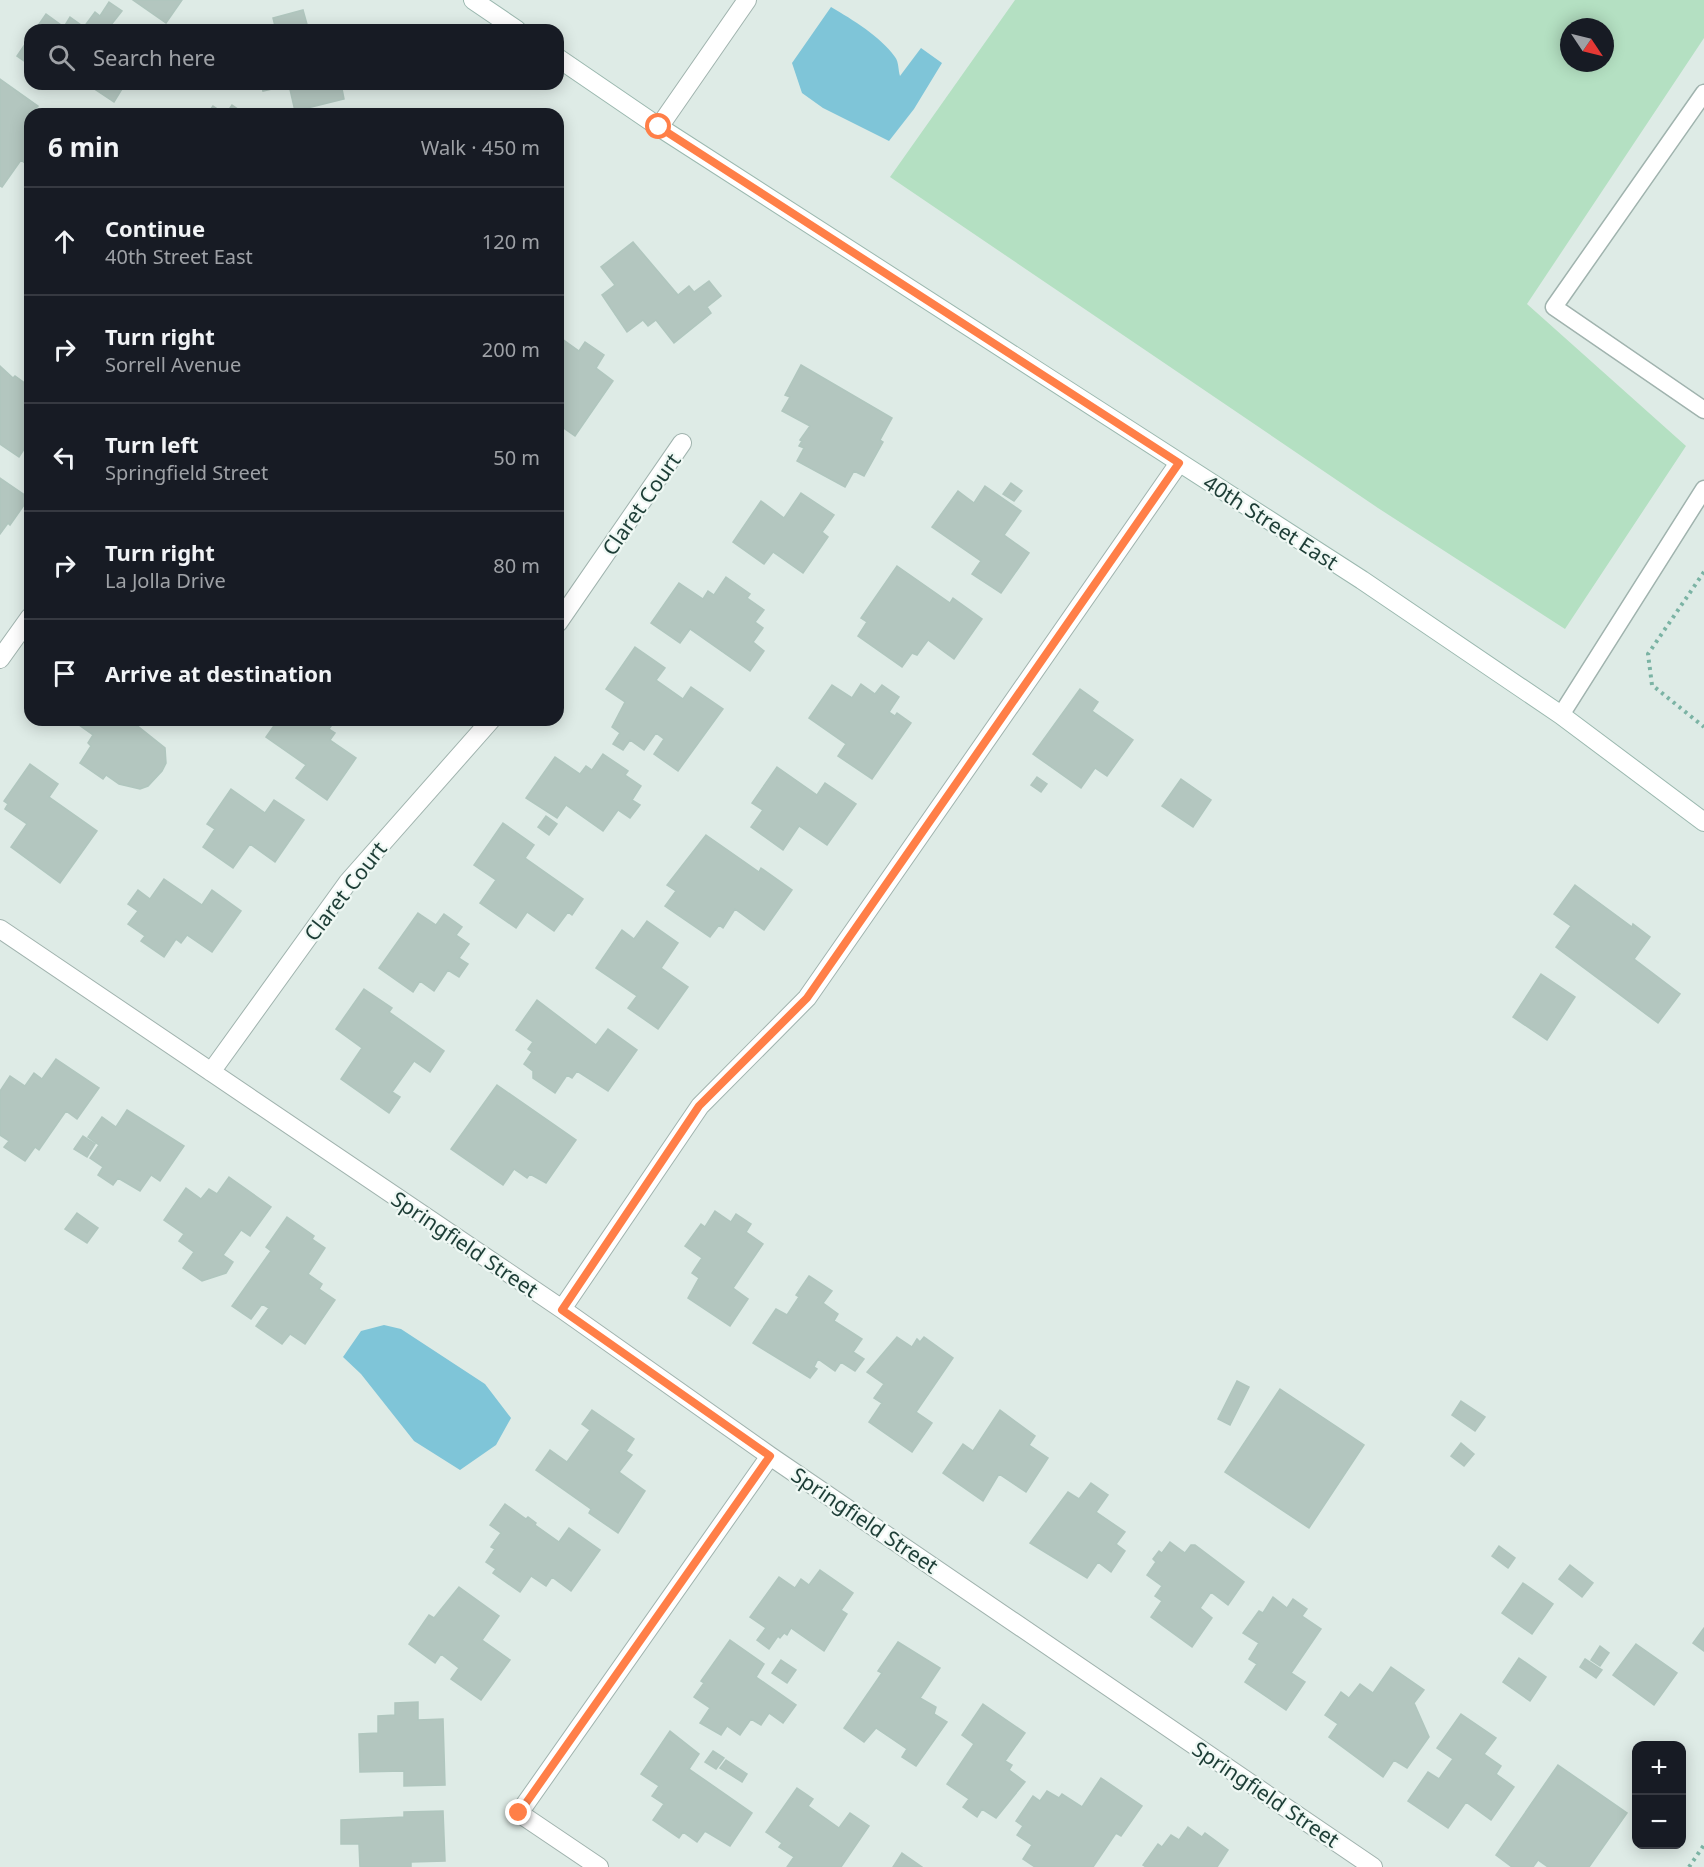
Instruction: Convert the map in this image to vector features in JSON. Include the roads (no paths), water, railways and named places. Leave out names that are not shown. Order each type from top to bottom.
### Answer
[{"type":"street","points":[[473,0],[508,24]]},
{"type":"street","points":[[659,127],[747,0]]},
{"type":"street","name":"40th Street East","points":[[564,62],[659,127],[1362,580],[1561,715],[1704,822]]},
{"type":"street","name":"Claret Court","points":[[564,614],[682,443]]},
{"type":"street","points":[[562,1310],[699,1106],[807,998],[1179,463]]},
{"type":"street","points":[[0,659],[24,625]]},
{"type":"street","name":"Claret Court","points":[[211,1072],[348,882],[486,726]]},
{"type":"street","name":"Springfield Street","points":[[0,930],[562,1310],[1362,1864]]},
{"type":"street","points":[[599,1867],[519,1813],[770,1456]]},
{"type":"lane","points":[[1704,93],[1554,307],[1704,410]]},
{"type":"lane","points":[[1561,715],[1704,489]]},
{"type":"water","points":[[831,7],[874,35],[889,49],[896,59],[900,76],[921,48],[942,63],[914,109],[889,141],[823,108],[802,93],[792,63]]},
{"type":"water","points":[[384,1325],[401,1329],[485,1384],[511,1418],[496,1445],[460,1470],[414,1441],[361,1374],[343,1357],[361,1331]]}]
